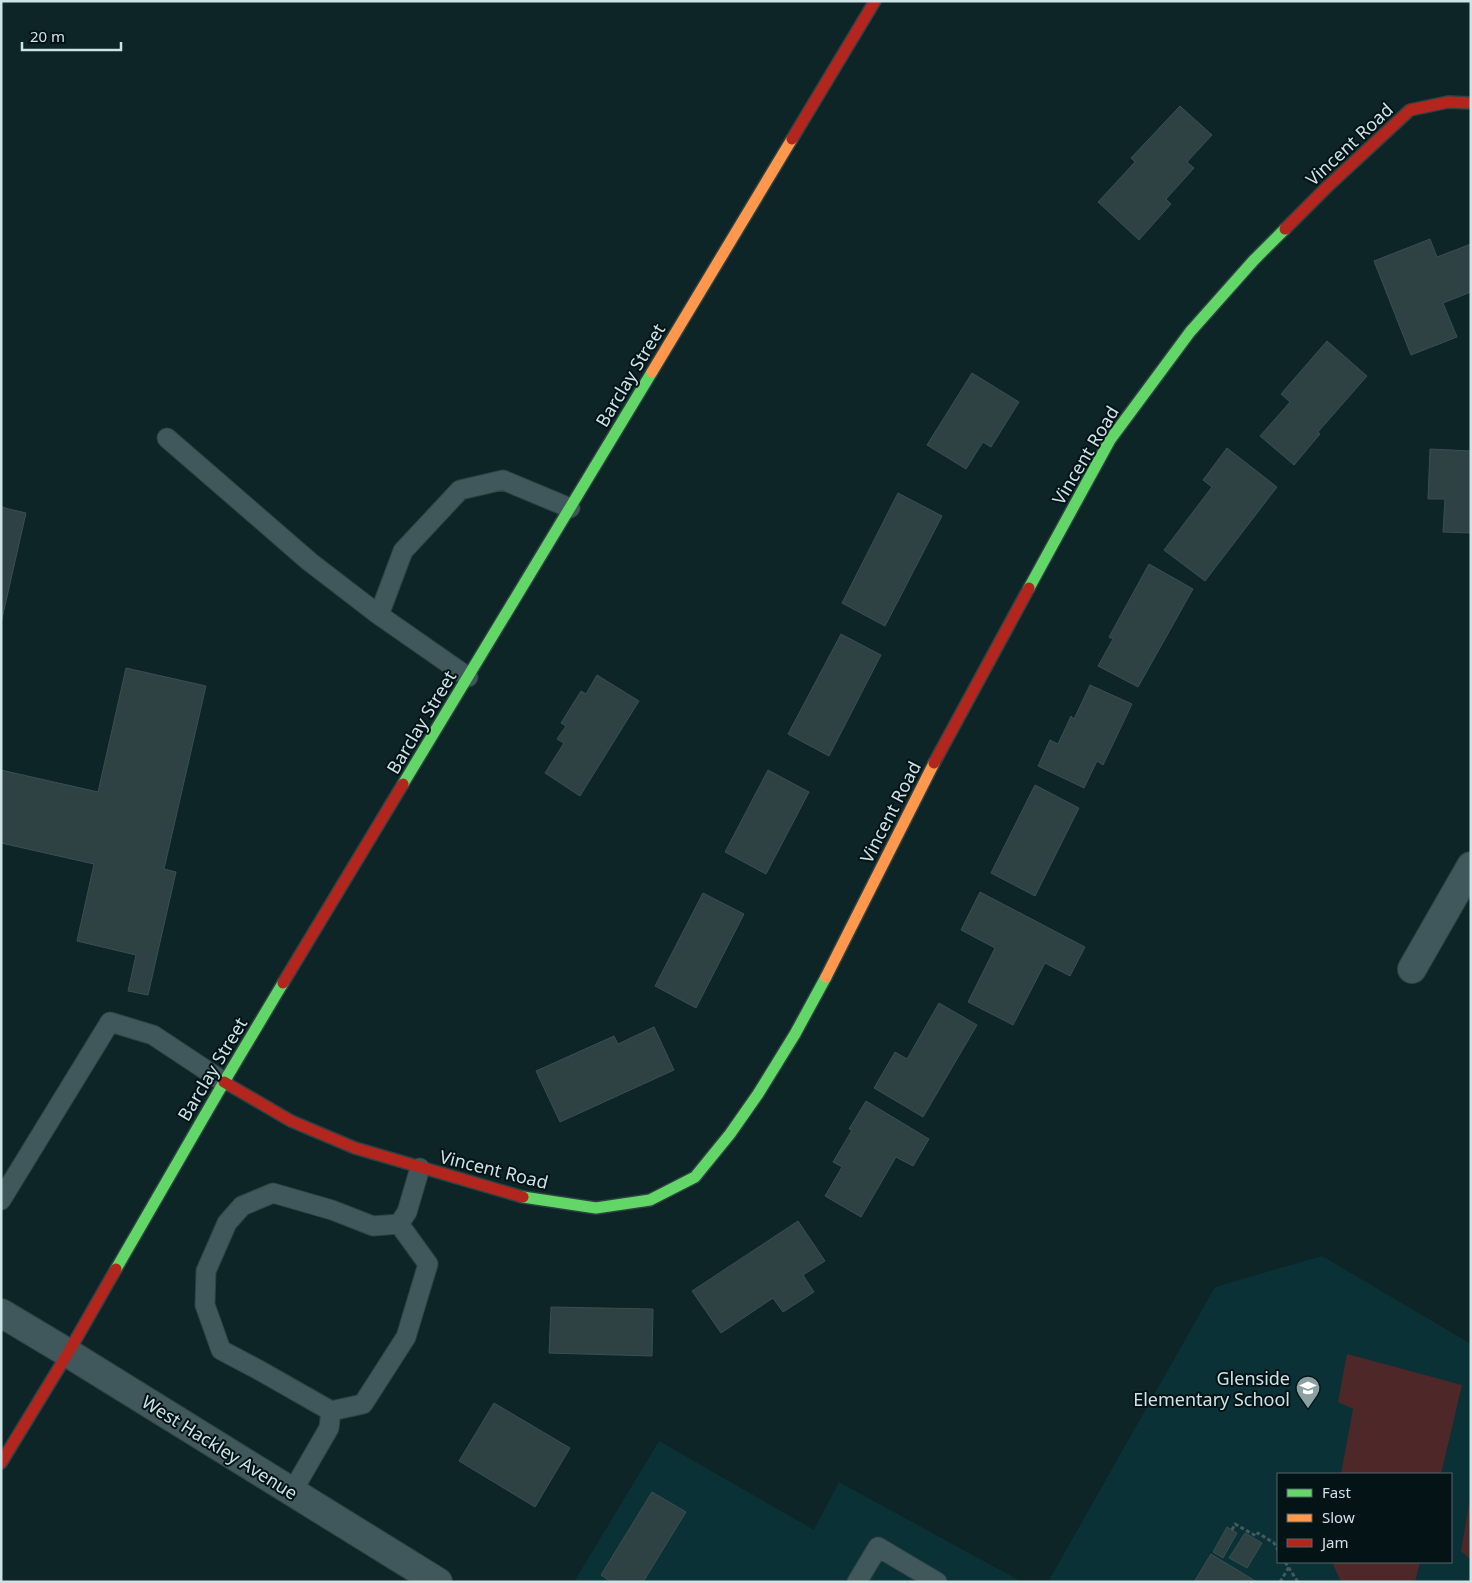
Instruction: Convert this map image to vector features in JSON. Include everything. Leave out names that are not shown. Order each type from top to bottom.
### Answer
[{"type":"street","name":"Barclay Street","points":[[1,1463],[68,1353],[224,1082],[875,1]]},
{"type":"street","name":"Vincent Road","points":[[224,1082],[291,1121],[355,1148],[520,1197],[596,1208],[650,1200],[695,1177],[730,1134],[795,1034],[846,939],[929,772],[1110,440],[1190,332],[1254,260],[1328,186],[1410,110],[1448,102],[1471,103]]},
{"type":"street","points":[[1412,969],[1471,866]]},
{"type":"street","name":"West Hackley Avenue","points":[[1,1313],[438,1582]]},
{"type":"lane","points":[[168,438],[310,562],[379,615],[468,677]]},
{"type":"lane","points":[[379,615],[403,551],[460,490],[503,480],[570,508]]},
{"type":"lane","points":[[1,1200],[110,1022],[153,1034],[224,1082]]},
{"type":"lane","points":[[399,1224],[407,1212],[420,1168]]},
{"type":"lane","points":[[274,1193],[332,1210],[373,1226],[399,1224],[428,1264],[406,1337],[363,1404],[331,1412],[221,1350],[205,1305],[206,1271],[227,1223],[242,1206],[274,1193]]},
{"type":"lane","points":[[292,1492],[328,1428],[331,1412]]},
{"type":"lane","points":[[858,1582],[878,1547],[937,1582]]},
{"type":"path","points":[[1232,1530],[1235,1524],[1256,1536],[1258,1533],[1274,1543],[1277,1548]]},
{"type":"path","points":[[1287,1563],[1298,1582]]},
{"type":"path","points":[[1280,1582],[1289,1567]]},
{"type":"shaded area","name":"Glenside Elementary School","points":[[1322,1256],[1471,1344],[1471,1582],[1048,1582],[1215,1287]]},
{"type":"shaded area","points":[[1347,1354],[1462,1385],[1441,1473],[1341,1473],[1353,1409],[1338,1402]]},
{"type":"shaded area","points":[[659,1441],[814,1530],[839,1482],[1022,1582],[574,1582]]},
{"type":"shaded area","points":[[1471,1494],[1471,1560],[1461,1551]]},
{"type":"shaded area","points":[[1420,1563],[1415,1582],[1341,1582],[1333,1564]]},
{"type":"building","points":[[1180,106],[1212,135],[1187,162],[1194,168],[1166,199],[1171,204],[1139,240],[1098,202],[1135,162],[1131,158]]},
{"type":"building","points":[[1430,239],[1437,257],[1471,244],[1471,292],[1443,303],[1457,337],[1411,355],[1374,261]]},
{"type":"building","points":[[1327,341],[1367,376],[1318,432],[1320,434],[1294,465],[1260,436],[1290,402],[1281,394]]},
{"type":"building","points":[[972,373],[1019,402],[991,447],[983,442],[966,469],[927,445]]},
{"type":"building","points":[[1227,448],[1277,487],[1205,581],[1164,550],[1212,487],[1203,480]]},
{"type":"building","points":[[1430,449],[1471,451],[1471,533],[1443,532],[1445,499],[1428,499]]},
{"type":"building","points":[[898,493],[942,516],[885,626],[842,603]]},
{"type":"building","points":[[1,507],[26,513],[1,623]]},
{"type":"building","points":[[1149,564],[1193,589],[1138,687],[1098,666],[1113,639],[1109,637]]},
{"type":"building","points":[[841,634],[881,655],[829,756],[788,734]]},
{"type":"building","points":[[126,668],[206,686],[164,869],[176,872],[148,995],[128,991],[136,955],[77,941],[94,864],[1,843],[1,770],[98,792]]},
{"type":"building","points":[[597,675],[639,701],[580,796],[545,773],[564,743],[557,739],[566,726],[561,723],[581,691],[586,694]]},
{"type":"building","points":[[1090,685],[1132,704],[1103,765],[1097,761],[1084,788],[1038,766],[1050,740],[1058,744],[1071,716],[1074,719]]},
{"type":"building","points":[[768,770],[809,792],[766,874],[725,852]]},
{"type":"building","points":[[1035,785],[1079,808],[1035,896],[991,873]]},
{"type":"building","points":[[980,892],[1085,947],[1070,976],[1045,963],[1013,1025],[968,1002],[995,948],[961,930]]},
{"type":"building","points":[[703,893],[744,914],[696,1008],[655,986]]},
{"type":"building","points":[[939,1003],[977,1025],[923,1117],[874,1088],[895,1052],[907,1059]]},
{"type":"building","points":[[654,1027],[674,1070],[560,1122],[536,1071],[614,1036],[618,1044]]},
{"type":"building","points":[[866,1101],[929,1139],[913,1166],[896,1157],[861,1217],[825,1196],[842,1167],[833,1162],[852,1130],[849,1129]]},
{"type":"building","points":[[798,1221],[825,1261],[803,1275],[814,1292],[783,1312],[773,1298],[721,1333],[692,1291]]},
{"type":"building","points":[[551,1307],[653,1309],[652,1356],[549,1353]]},
{"type":"building","points":[[494,1403],[570,1448],[535,1507],[459,1461]]},
{"type":"building","points":[[652,1492],[686,1512],[643,1582],[611,1582],[601,1575]]},
{"type":"building","points":[[1227,1527],[1237,1533],[1223,1558],[1213,1552]]},
{"type":"building","points":[[1245,1533],[1262,1543],[1247,1568],[1229,1558]]},
{"type":"building","points":[[1211,1554],[1257,1582],[1194,1582]]},
{"type":"traffic: fast","points":[[1029,588],[1110,440],[1190,332],[1254,260],[1285,229]]},
{"type":"traffic: fast","points":[[403,784],[652,372]]},
{"type":"traffic: fast","points":[[523,1197],[596,1208],[650,1200],[695,1177],[730,1134],[758,1094],[795,1034],[826,977]]},
{"type":"traffic: fast","points":[[116,1269],[283,983]]},
{"type":"traffic: slow","points":[[652,372],[792,139]]},
{"type":"traffic: slow","points":[[826,977],[934,763]]},
{"type":"traffic: jam","points":[[792,139],[875,1]]},
{"type":"traffic: jam","points":[[1285,229],[1410,110],[1448,102],[1471,103]]},
{"type":"traffic: jam","points":[[934,763],[1029,588]]},
{"type":"traffic: jam","points":[[283,983],[403,784]]},
{"type":"traffic: jam","points":[[224,1082],[291,1121],[355,1148],[523,1197]]},
{"type":"traffic: jam","points":[[1,1463],[68,1353],[116,1269]]},
{"type":"place","name":"Glenside Elementary School","points":[[1308,1409]]}]
